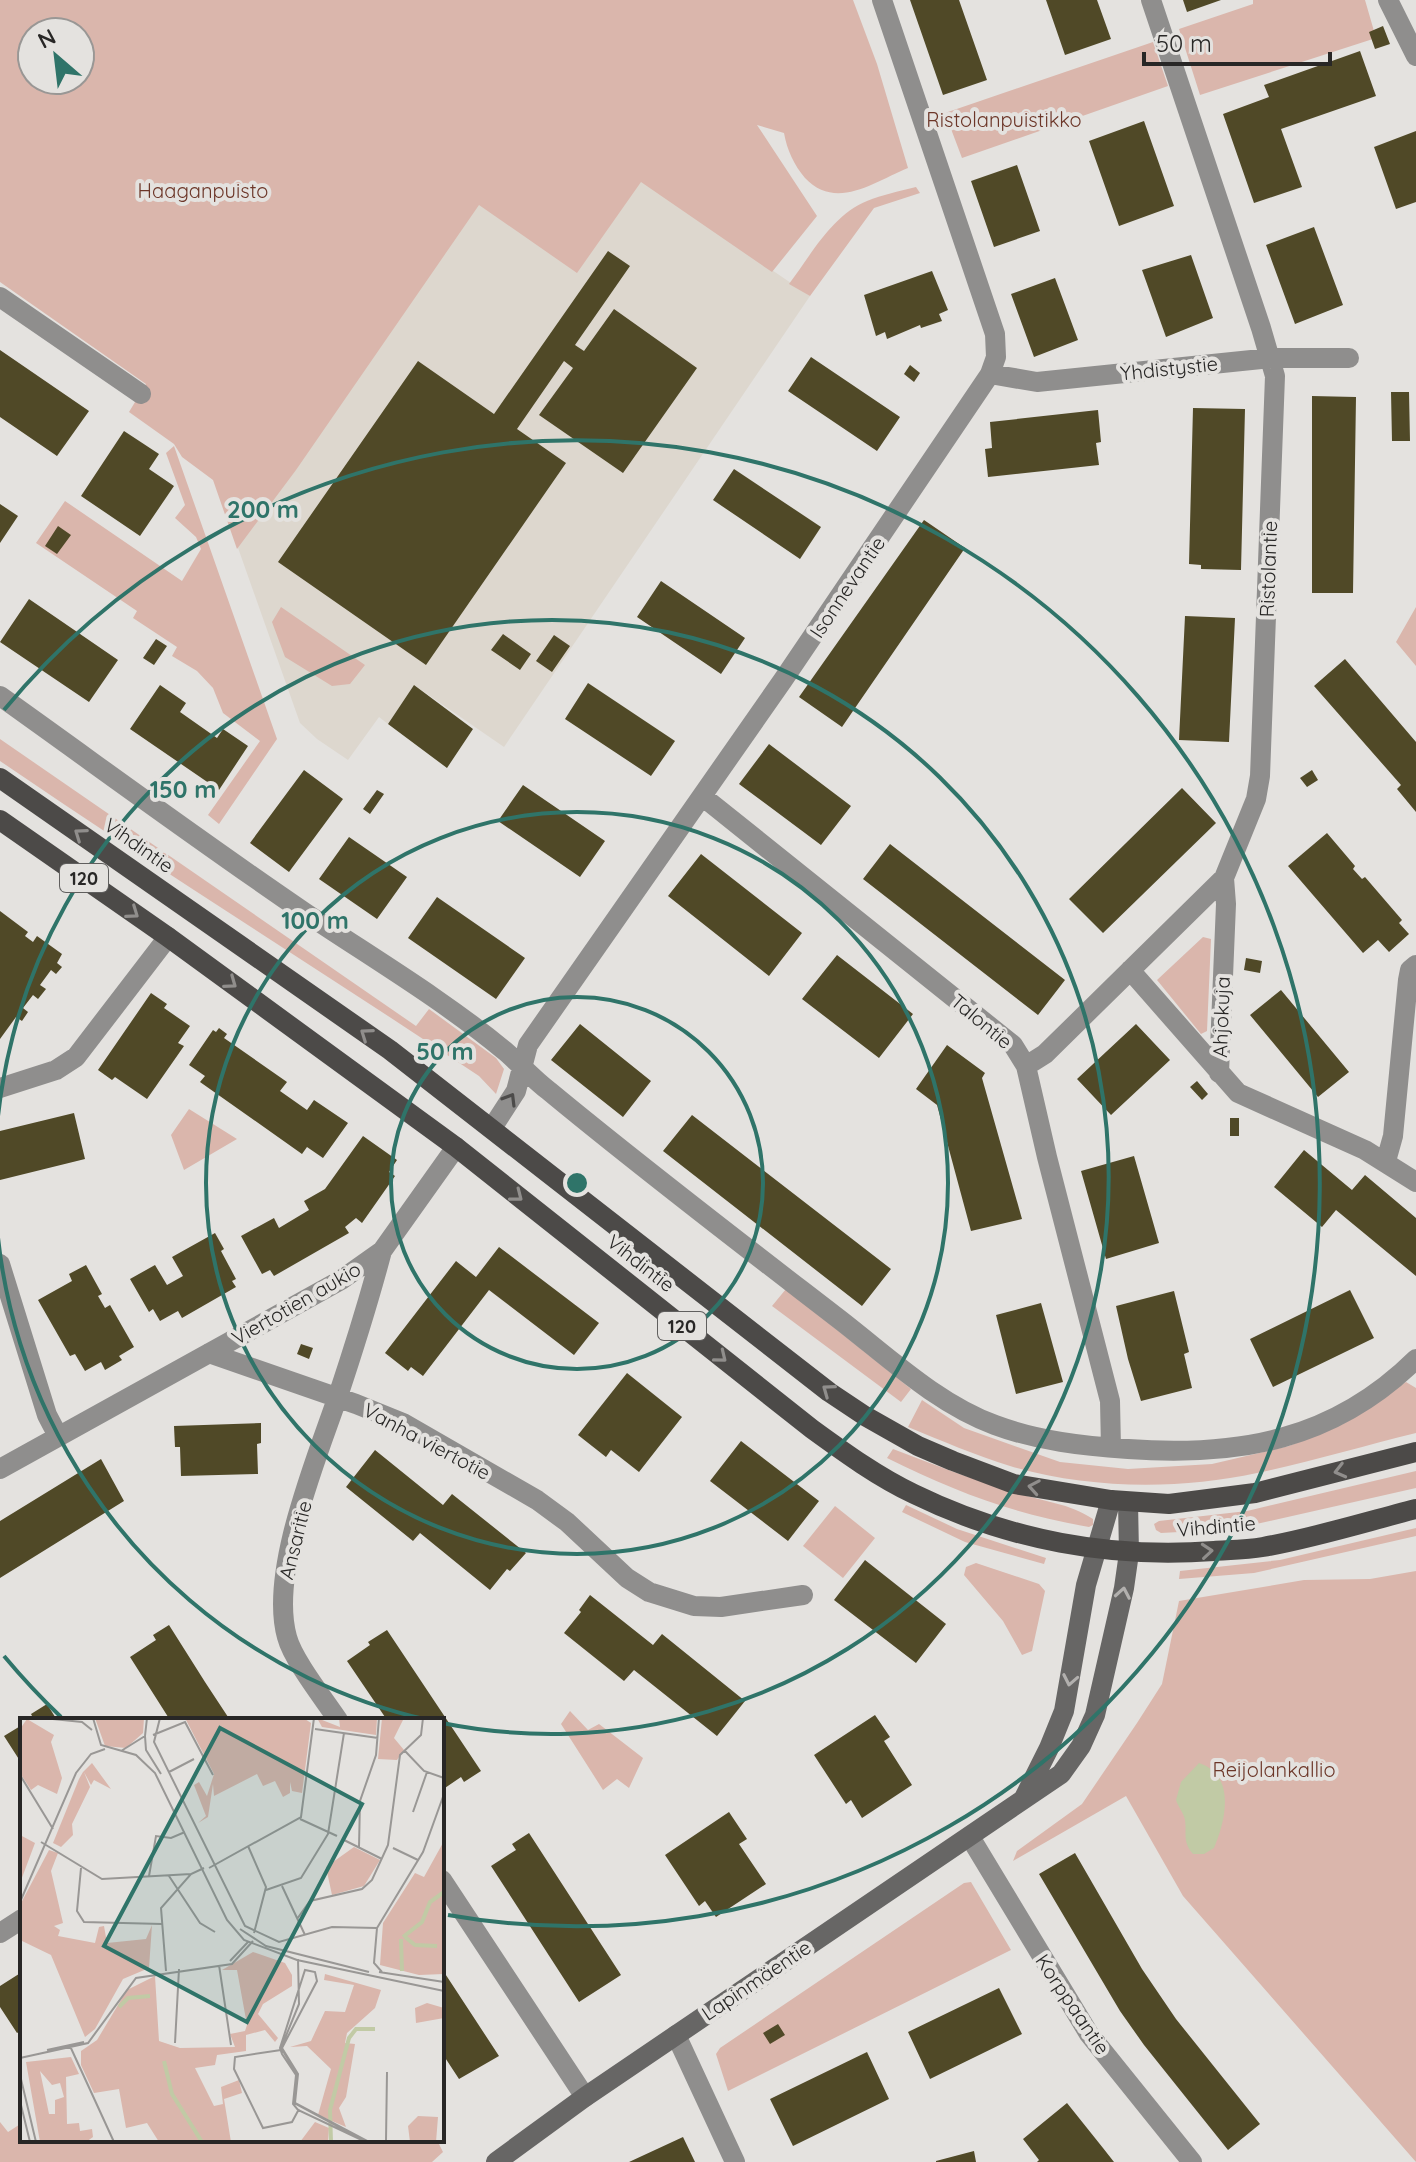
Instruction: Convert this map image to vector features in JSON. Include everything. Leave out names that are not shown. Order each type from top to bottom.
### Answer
[{"type":"main road","name":"Vihdintie","points":[[0,778],[390,1050],[829,1392],[918,1446],[1014,1484],[1120,1501],[1169,1504],[1255,1493],[1416,1452]]},
{"type":"main road","name":"Vihdintie","points":[[0,820],[168,937],[456,1147],[802,1421],[870,1469],[914,1494],[998,1528],[1129,1553],[1176,1554],[1261,1547],[1416,1509]]},
{"type":"street","name":"Isonnevantie","points":[[492,1128],[516,1091],[528,1045],[801,655],[990,374],[996,357],[995,334],[882,0]]},
{"type":"street","name":"Ristolantie","points":[[1026,1066],[1045,1054],[1224,878],[1256,799],[1261,762],[1275,394],[1271,358],[1151,0]]},
{"type":"street","points":[[1388,0],[1416,56]]},
{"type":"street","points":[[0,297],[141,394]]},
{"type":"street","name":"Yhdistystie","points":[[990,374],[1037,382],[1271,358],[1349,358]]},
{"type":"street","name":"Vihdintie","points":[[0,696],[301,910],[436,999],[508,1053],[522,1068],[765,1262],[925,1386],[969,1413],[1010,1430],[1075,1445],[1166,1452],[1216,1450],[1255,1445],[1293,1434],[1361,1403],[1416,1359]]},
{"type":"street","name":"Talontie","points":[[702,796],[1013,1045],[1026,1066],[1110,1401],[1111,1448]]},
{"type":"street","name":"Ahjokuja","points":[[1224,878],[1226,904],[1219,1073],[1238,1093],[1386,1161],[1416,1182]]},
{"type":"street","points":[[0,1088],[56,1070],[76,1057],[168,937]]},
{"type":"street","points":[[1386,1161],[1393,1136],[1408,980],[1410,970],[1416,965]]},
{"type":"street","points":[[1130,970],[1219,1073]]},
{"type":"street","name":"Viertotien aukio","points":[[209,1353],[341,1280],[382,1251],[456,1147]]},
{"type":"street","name":"Viertotien aukio","points":[[337,1397],[382,1251]]},
{"type":"street","points":[[0,1264],[47,1415],[58,1436]]},
{"type":"street","points":[[0,1469],[209,1353]]},
{"type":"street","name":"Vanha viertotie","points":[[209,1353],[403,1423],[537,1500],[567,1522],[627,1578],[649,1592],[694,1606],[721,1607],[803,1595]]},
{"type":"street","name":"Ansaritie","points":[[337,1397],[284,1569],[282,1597],[287,1639],[337,1718]]},
{"type":"street","name":"Lapinmäentie","points":[[1020,1804],[1064,1711],[1086,1585],[1096,1549],[1120,1501]]},
{"type":"street","name":"Lapinmäentie","points":[[496,2162],[585,2097],[1061,1774],[1081,1746],[1095,1715],[1118,1620],[1129,1553],[1120,1501]]},
{"type":"street","name":"Korppaantie","points":[[970,1837],[1089,2034],[1192,2162]]},
{"type":"street","points":[[444,1883],[585,2097]]},
{"type":"street","points":[[0,1933],[20,1920]]},
{"type":"street","points":[[676,2035],[735,2162]]},
{"type":"shaded area","points":[[484,79],[810,296],[504,747],[414,685],[388,724],[379,717],[348,760],[300,723],[214,480]]},
{"type":"shaded area","points":[[1199,1763],[1219,1777],[1225,1800],[1222,1825],[1214,1848],[1204,1854],[1193,1854],[1186,1841],[1184,1817],[1176,1800],[1181,1782]]},
{"type":"green space","name":"Haaganpuisto","points":[[0,0],[853,0],[877,64],[908,168],[855,191],[829,192],[817,188],[801,173],[794,163],[784,133],[757,125],[817,216],[772,272],[641,182],[577,273],[479,205],[296,470],[237,549],[213,480],[182,457],[174,444],[129,412],[146,384],[0,282]]},
{"type":"green space","points":[[1253,0],[1365,0],[1376,38],[1200,95],[1179,29],[1253,4]]},
{"type":"green space","name":"Ristolanpuistikko","points":[[1153,42],[1168,86],[962,158],[945,113]]},
{"type":"green space","points":[[916,187],[920,193],[874,208],[810,296],[789,284],[823,237],[843,216],[867,201]]},
{"type":"green space","points":[[174,446],[277,739],[219,824],[208,815],[260,741],[223,713],[213,688],[197,671],[172,656],[177,647],[133,618],[137,611],[36,543],[65,501],[182,581],[201,549],[196,537],[175,518],[185,505],[166,453]]},
{"type":"green space","points":[[281,607],[365,665],[350,684],[332,686],[285,657],[272,622]]},
{"type":"green space","points":[[1416,607],[1416,666],[1396,642]]},
{"type":"green space","points":[[0,739],[416,1026],[429,1009],[496,1058],[504,1069],[496,1094],[479,1076],[0,761]]},
{"type":"green space","points":[[1203,937],[1211,939],[1207,1031],[1201,1034],[1157,980]]},
{"type":"green space","points":[[189,1109],[237,1139],[184,1170],[171,1135]]},
{"type":"green space","points":[[786,1289],[911,1389],[901,1402],[772,1306]]},
{"type":"green space","points":[[1406,1382],[1416,1388],[1416,1433],[1277,1469],[1196,1482],[1102,1483],[1040,1474],[984,1457],[908,1427],[922,1400],[964,1428],[1060,1462],[1128,1469],[1212,1464],[1289,1446],[1343,1424]]},
{"type":"green space","points":[[893,1449],[986,1483],[1075,1509],[1093,1519],[1093,1525],[1089,1527],[1035,1516],[961,1491],[887,1458]]},
{"type":"green space","points":[[1416,1471],[1416,1488],[1234,1529],[1161,1533],[1154,1524],[1247,1511]]},
{"type":"green space","points":[[906,1505],[957,1529],[1046,1558],[1044,1564],[965,1542],[902,1512]]},
{"type":"green space","points":[[835,1506],[875,1538],[843,1578],[803,1546]]},
{"type":"green space","points":[[1416,1528],[1416,1536],[1254,1573],[1179,1579],[1180,1571],[1280,1560]]},
{"type":"green space","points":[[976,1563],[1039,1584],[1045,1591],[1032,1651],[1022,1655],[1003,1621],[964,1575],[966,1567]]},
{"type":"green space","name":"Reijolankallio","points":[[1416,1571],[1416,2162],[1183,1896],[1126,1796],[1013,1861],[1017,1851],[1082,1804],[1162,1684],[1179,1601],[1304,1580],[1370,1579]]},
{"type":"green space","points":[[570,1711],[588,1730],[599,1724],[643,1758],[629,1788],[617,1779],[603,1790],[561,1724]]},
{"type":"green space","points":[[971,1882],[1011,1950],[728,2091],[716,2054],[720,2048],[964,1883]]},
{"type":"green space","points":[[0,2122],[8,2132],[20,2124],[20,2142],[438,2142],[443,2152],[432,2162],[0,2162]]},
{"type":"building","points":[[910,0],[959,0],[987,80],[943,95]]},
{"type":"building","points":[[1046,0],[1097,0],[1111,39],[1065,55]]},
{"type":"building","points":[[1183,0],[1221,0],[1187,12]]},
{"type":"building","points":[[1383,26],[1390,44],[1375,49],[1369,32]]},
{"type":"building","points":[[1360,51],[1376,96],[1281,129],[1302,187],[1254,203],[1223,114],[1269,97],[1264,85]]},
{"type":"building","points":[[1144,121],[1174,206],[1119,226],[1089,141]]},
{"type":"building","points":[[1416,131],[1416,202],[1396,209],[1374,147]]},
{"type":"building","points":[[1017,165],[1040,231],[994,247],[971,181]]},
{"type":"building","points":[[1314,227],[1343,305],[1295,324],[1266,245]]},
{"type":"building","points":[[608,251],[630,266],[575,345],[584,351],[614,309],[697,368],[623,473],[539,415],[573,368],[564,361],[517,429],[566,463],[426,665],[278,562],[418,361],[494,414]]},
{"type":"building","points":[[1191,255],[1213,318],[1166,337],[1142,270]]},
{"type":"building","points":[[932,271],[948,310],[939,314],[942,321],[921,328],[920,325],[887,339],[885,332],[876,336],[864,295]]},
{"type":"building","points":[[1055,278],[1078,340],[1034,357],[1011,294]]},
{"type":"building","points":[[0,350],[89,411],[57,456],[0,417]]},
{"type":"building","points":[[811,357],[900,417],[877,451],[788,391]]},
{"type":"building","points":[[910,365],[920,373],[914,382],[904,374]]},
{"type":"building","points":[[1391,392],[1409,392],[1410,441],[1392,441]]},
{"type":"building","points":[[1312,396],[1356,397],[1353,593],[1312,593]]},
{"type":"building","points":[[1193,408],[1245,409],[1241,570],[1201,569],[1201,565],[1189,564]]},
{"type":"building","points":[[1098,410],[1101,442],[1096,443],[1099,465],[988,477],[985,449],[992,448],[990,422]]},
{"type":"building","points":[[124,431],[159,454],[149,469],[174,486],[140,536],[81,496]]},
{"type":"building","points":[[734,469],[821,527],[800,559],[713,500]]},
{"type":"building","points":[[0,504],[18,516],[0,543]]},
{"type":"building","points":[[924,520],[965,548],[842,727],[799,697]]},
{"type":"building","points":[[58,526],[71,535],[57,554],[45,546]]},
{"type":"building","points":[[661,581],[745,638],[721,674],[637,617]]},
{"type":"building","points":[[29,599],[118,660],[89,702],[0,642]]},
{"type":"building","points":[[1185,616],[1235,618],[1229,742],[1179,740]]},
{"type":"building","points":[[503,634],[531,654],[520,670],[491,650]]},
{"type":"building","points":[[554,635],[570,646],[552,672],[536,661]]},
{"type":"building","points":[[156,639],[167,646],[154,665],[143,658]]},
{"type":"building","points":[[1345,659],[1416,742],[1416,812],[1397,789],[1401,785],[1314,686]]},
{"type":"building","points":[[588,683],[675,741],[651,776],[565,719]]},
{"type":"building","points":[[160,685],[186,703],[180,712],[217,738],[223,729],[248,746],[219,790],[130,729]]},
{"type":"building","points":[[414,685],[473,729],[447,768],[388,724]]},
{"type":"building","points":[[769,744],[851,806],[821,845],[739,784]]},
{"type":"building","points":[[304,770],[343,799],[289,872],[250,843]]},
{"type":"building","points":[[1312,770],[1318,780],[1307,787],[1300,778]]},
{"type":"building","points":[[523,785],[605,841],[580,877],[498,821]]},
{"type":"building","points":[[1182,788],[1216,823],[1103,933],[1069,899]]},
{"type":"building","points":[[377,790],[384,794],[370,814],[363,809]]},
{"type":"building","points":[[1327,833],[1355,866],[1353,869],[1362,879],[1365,877],[1402,920],[1399,923],[1409,934],[1389,952],[1378,940],[1363,953],[1288,866]]},
{"type":"building","points":[[349,837],[407,877],[377,919],[319,879]]},
{"type":"building","points":[[890,844],[1065,980],[1038,1015],[863,879]]},
{"type":"building","points":[[701,854],[802,933],[769,976],[668,896]]},
{"type":"building","points":[[437,897],[525,958],[496,999],[408,938]]},
{"type":"building","points":[[0,911],[28,932],[25,936],[33,942],[37,936],[62,954],[57,963],[62,967],[56,974],[51,970],[40,985],[46,989],[38,999],[33,995],[23,1008],[28,1012],[22,1021],[16,1017],[0,1039]]},
{"type":"building","points":[[837,955],[913,1014],[879,1058],[802,999]]},
{"type":"building","points":[[1246,958],[1262,961],[1260,973],[1244,970]]},
{"type":"building","points":[[1281,990],[1349,1072],[1318,1097],[1250,1015]]},
{"type":"building","points":[[151,993],[167,1004],[164,1008],[190,1026],[178,1043],[184,1046],[147,1099],[115,1077],[112,1080],[98,1070]]},
{"type":"building","points":[[580,1024],[651,1081],[623,1117],[551,1060]]},
{"type":"building","points":[[1136,1024],[1170,1060],[1111,1115],[1077,1079]]},
{"type":"building","points":[[219,1028],[227,1034],[224,1038],[287,1082],[280,1091],[307,1110],[314,1100],[348,1123],[323,1158],[307,1147],[302,1154],[200,1082],[205,1076],[189,1065],[213,1030],[216,1032]]},
{"type":"building","points":[[947,1045],[985,1073],[982,1078],[1022,1219],[971,1231],[937,1105],[916,1089]]},
{"type":"building","points":[[1197,1081],[1208,1094],[1202,1100],[1190,1087]]},
{"type":"building","points":[[74,1113],[85,1159],[0,1180],[0,1131]]},
{"type":"building","points":[[692,1115],[891,1269],[862,1306],[663,1151]]},
{"type":"building","points":[[1230,1118],[1239,1118],[1239,1136],[1230,1136]]},
{"type":"building","points":[[363,1136],[397,1160],[389,1172],[395,1176],[362,1223],[356,1218],[345,1227],[349,1233],[274,1276],[270,1270],[262,1274],[241,1236],[274,1218],[279,1228],[309,1210],[304,1201],[325,1189]]},
{"type":"building","points":[[1304,1150],[1352,1190],[1365,1175],[1416,1218],[1416,1276],[1336,1210],[1322,1227],[1274,1187]]},
{"type":"building","points":[[1134,1156],[1159,1243],[1106,1259],[1081,1171]]},
{"type":"building","points":[[215,1233],[236,1279],[232,1281],[236,1287],[182,1318],[178,1311],[160,1321],[153,1309],[149,1312],[130,1279],[155,1265],[167,1285],[183,1276],[172,1257]]},
{"type":"building","points":[[499,1247],[599,1323],[574,1355],[489,1290],[423,1376],[411,1367],[408,1371],[385,1353],[456,1261],[476,1277]]},
{"type":"building","points":[[86,1265],[102,1294],[98,1296],[105,1308],[110,1305],[134,1347],[119,1356],[122,1360],[105,1370],[101,1362],[85,1371],[75,1354],[70,1356],[38,1300],[72,1281],[69,1274]]},
{"type":"building","points":[[1350,1290],[1374,1338],[1273,1387],[1250,1339]]},
{"type":"building","points":[[1174,1291],[1189,1352],[1184,1354],[1192,1388],[1141,1401],[1116,1306]]},
{"type":"building","points":[[1041,1303],[1063,1382],[1016,1394],[996,1315]]},
{"type":"building","points":[[301,1344],[313,1348],[309,1359],[297,1354]]},
{"type":"building","points":[[627,1373],[682,1417],[639,1472],[611,1450],[606,1457],[578,1435]]},
{"type":"building","points":[[261,1423],[261,1443],[257,1444],[258,1474],[181,1476],[180,1447],[175,1447],[174,1426]]},
{"type":"building","points":[[741,1441],[819,1501],[788,1541],[710,1481]]},
{"type":"building","points":[[375,1450],[443,1505],[452,1494],[526,1553],[510,1571],[507,1569],[490,1590],[420,1533],[413,1541],[346,1487]]},
{"type":"building","points":[[101,1459],[124,1501],[0,1578],[0,1521]]},
{"type":"building","points":[[865,1560],[946,1624],[916,1663],[834,1600]]},
{"type":"building","points":[[590,1595],[653,1645],[662,1634],[745,1701],[717,1736],[634,1670],[624,1681],[564,1633]]},
{"type":"building","points":[[169,1625],[229,1718],[169,1718],[130,1657],[156,1640],[153,1635]]},
{"type":"building","points":[[387,1630],[481,1771],[464,1782],[461,1777],[444,1789],[444,1718],[386,1718],[347,1661],[370,1645],[368,1642]]},
{"type":"building","points":[[47,1704],[56,1718],[33,1718],[31,1714]]},
{"type":"building","points":[[875,1715],[890,1737],[884,1741],[912,1785],[862,1818],[851,1800],[846,1804],[814,1755]]},
{"type":"building","points":[[20,1726],[20,1761],[4,1736]]},
{"type":"building","points":[[729,1812],[747,1839],[739,1844],[766,1884],[716,1917],[705,1901],[699,1906],[665,1855]]},
{"type":"building","points":[[529,1833],[621,1975],[579,2002],[491,1866],[516,1850],[512,1844]]},
{"type":"building","points":[[1075,1853],[1142,1969],[1176,2019],[1260,2124],[1228,2150],[1120,2011],[1039,1874]]},
{"type":"building","points":[[444,1972],[499,2056],[459,2079],[444,2056]]},
{"type":"building","points":[[20,1973],[20,2031],[17,2033],[0,2007],[0,1986]]},
{"type":"building","points":[[999,1988],[1022,2034],[930,2079],[908,2032]]},
{"type":"building","points":[[778,2024],[785,2035],[770,2044],[763,2033]]},
{"type":"building","points":[[867,2052],[889,2099],[793,2146],[770,2099]]},
{"type":"building","points":[[1067,2103],[1114,2162],[1037,2162],[1039,2160],[1023,2139]]},
{"type":"building","points":[[683,2137],[695,2162],[629,2162]]},
{"type":"building","points":[[974,2151],[976,2162],[936,2162],[936,2161]]}]
